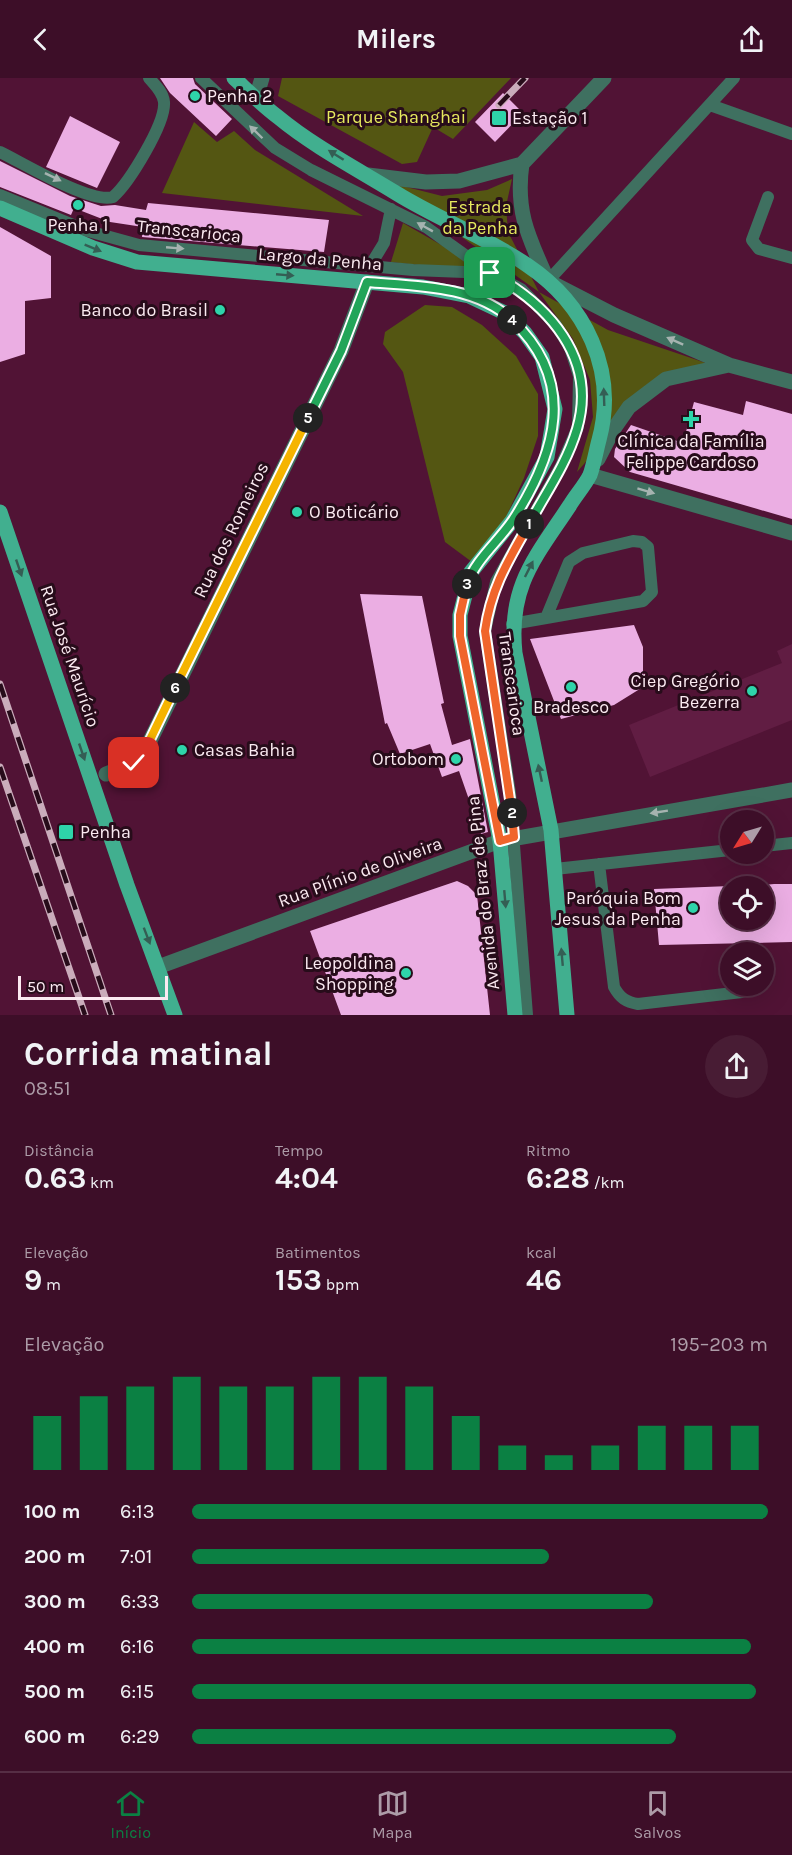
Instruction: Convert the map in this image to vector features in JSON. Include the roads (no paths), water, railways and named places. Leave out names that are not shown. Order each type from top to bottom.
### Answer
[{"type":"main road","points":[[234,78],[285,123],[446,222],[526,264],[548,281],[582,320],[598,351],[604,383],[605,417],[590,475],[529,566],[518,593],[512,624],[515,653],[551,830],[567,1015]]},
{"type":"main road","name":"Largo da Penha","points":[[0,208],[93,248],[137,262],[367,282],[447,291],[469,296],[505,314],[525,333],[542,357],[555,409],[551,436]]},
{"type":"main road","name":"Avenida do Braz de Pina","points":[[515,1015],[507,839],[460,636],[460,615],[471,572],[512,521],[547,457],[551,436]]},
{"type":"main road","name":"Rua José Maurício","points":[[0,512],[127,885],[175,1015]]},
{"type":"street","points":[[256,98],[262,78]]},
{"type":"street","points":[[368,175],[426,182],[459,180],[522,164],[604,78]]},
{"type":"street","points":[[522,164],[518,190],[521,214],[548,281],[614,315],[729,364],[792,382]]},
{"type":"street","name":"Rua dos Romeiros","points":[[106,774],[134,763],[146,748],[341,351],[367,282]]},
{"type":"street","points":[[729,364],[666,379],[650,390],[629,407],[612,430],[590,475],[792,533]]},
{"type":"street","name":"Rua Plínio de Oliveira","points":[[158,967],[507,839],[792,790]]},
{"type":"lane","points":[[0,152],[81,191],[100,198],[113,197],[133,171],[162,116],[164,103],[162,93],[149,78]]},
{"type":"lane","name":"Transcarioca","points":[[201,78],[275,148],[311,170],[439,235],[490,273],[520,289],[556,325],[570,348],[579,376],[580,405],[573,441],[496,582],[485,631],[527,1015]]},
{"type":"lane","points":[[548,281],[734,78]]},
{"type":"lane","points":[[710,105],[792,134]]},
{"type":"lane","name":"Transcarioca","points":[[0,195],[88,231],[139,245],[457,273],[490,273]]},
{"type":"lane","points":[[768,197],[752,240],[759,249],[792,258]]},
{"type":"lane","points":[[370,266],[384,243],[390,209]]},
{"type":"lane","points":[[512,624],[643,601],[650,597],[652,592],[648,547],[642,542],[633,541],[577,555],[569,562],[546,618]]},
{"type":"lane","points":[[774,845],[792,843]]},
{"type":"lane","points":[[555,869],[720,851]]},
{"type":"lane","points":[[599,864],[614,987],[619,996],[628,1003],[638,1004],[720,995]]},
{"type":"railway","points":[[499,105],[525,78]]},
{"type":"railway","points":[[0,684],[111,1015]]},
{"type":"railway","points":[[0,767],[85,1015]]},
{"type":"place","name":"Penha 2","points":[[195,96]]},
{"type":"place","name":"Estação 1","points":[[499,118]]},
{"type":"place","name":"Penha 1","points":[[78,205]]},
{"type":"place","name":"Banco do Brasil","points":[[220,310]]},
{"type":"place","name":"Clínica da Família Felippe Cardoso","points":[[691,419]]},
{"type":"place","name":"O Boticário","points":[[297,512]]},
{"type":"place","name":"Bradesco","points":[[571,687]]},
{"type":"place","name":"Ciep Gregório Bezerra","points":[[752,691]]},
{"type":"place","name":"Casas Bahia","points":[[182,750]]},
{"type":"place","name":"Ortobom","points":[[456,759]]},
{"type":"place","name":"Penha","points":[[66,832]]},
{"type":"place","name":"Paróquia Bom Jesus da Penha","points":[[693,908]]},
{"type":"place","name":"Leopoldina Shopping","points":[[406,973]]},
{"type":"park label","name":"Parque Shanghai","points":[[396,117]]},
{"type":"park label","name":"Estrada da Penha","points":[[480,217]]}]
